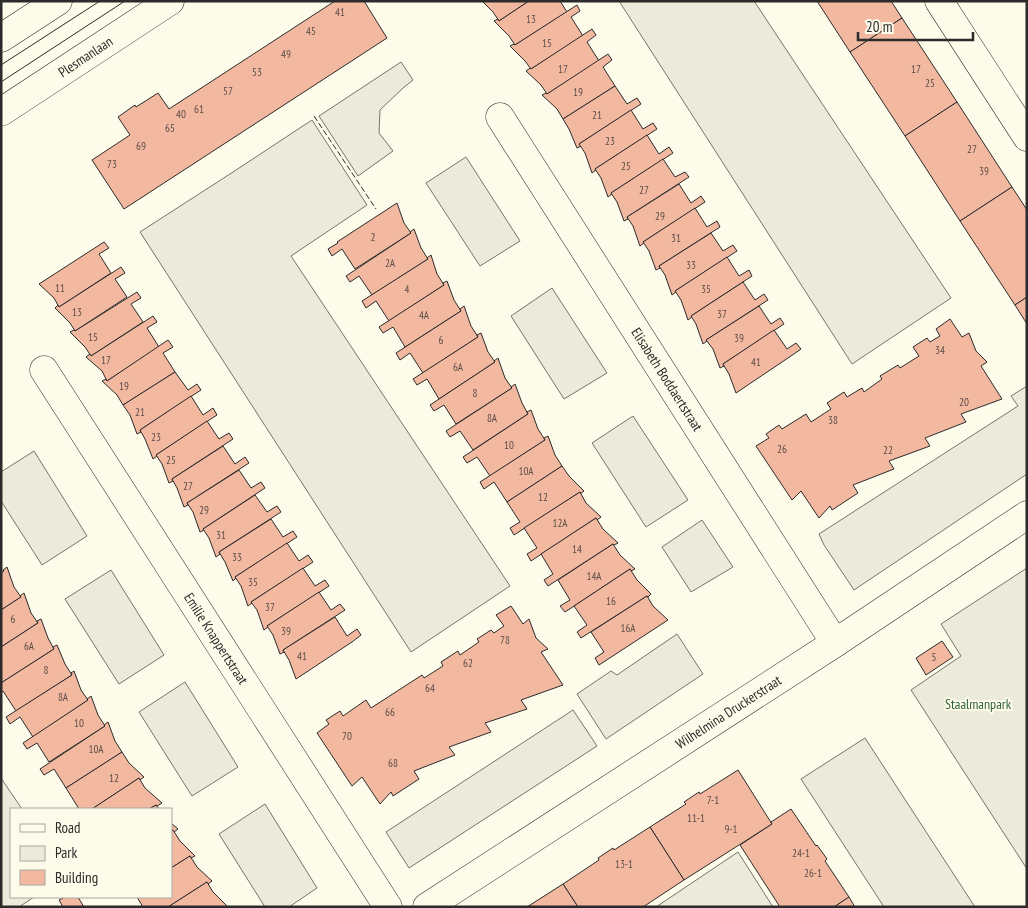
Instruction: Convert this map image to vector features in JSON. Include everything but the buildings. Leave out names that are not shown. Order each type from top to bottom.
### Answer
[{"type":"street","points":[[1,38],[58,1]]},
{"type":"street","name":"Plesmanlaan","points":[[1,112],[170,1]]},
{"type":"street","points":[[939,1],[1027,137]]},
{"type":"street","name":"Elisabeth Boddaertstraat","points":[[500,117],[835,643]]},
{"type":"street","name":"Emilie Knappertstraat","points":[[44,370],[388,907]]},
{"type":"street","name":"Wilhelmina Druckerstraat","points":[[427,907],[835,643],[1027,515]]},
{"type":"green space","points":[[619,1],[754,1],[951,298],[852,364]]},
{"type":"green space","points":[[401,62],[413,80],[380,110],[379,133],[393,151],[358,176],[319,116]]},
{"type":"green space","points":[[312,120],[367,205],[291,256],[510,586],[411,652],[140,232]]},
{"type":"green space","points":[[466,157],[520,241],[480,266],[426,183]]},
{"type":"green space","points":[[552,288],[607,373],[564,399],[511,316]]},
{"type":"green space","points":[[1027,386],[1027,474],[854,590],[824,545],[819,534],[1018,406],[1011,396]]},
{"type":"green space","points":[[633,416],[688,500],[646,527],[592,443]]},
{"type":"green space","points":[[34,451],[87,536],[42,565],[1,501],[1,472]]},
{"type":"green space","points":[[702,520],[733,567],[691,592],[662,547]]},
{"type":"green space","name":"Staalmanpark","points":[[1027,568],[1027,869],[911,690],[961,656],[941,624]]},
{"type":"green space","points":[[111,570],[164,655],[119,684],[65,599]]},
{"type":"green space","points":[[677,634],[703,674],[606,739],[577,694],[611,671],[617,675]]},
{"type":"green space","points":[[185,682],[238,767],[192,796],[139,712]]},
{"type":"green space","points":[[573,710],[597,746],[409,868],[386,832]]},
{"type":"green space","points":[[865,738],[975,907],[884,907],[801,779]]},
{"type":"green space","points":[[1,778],[21,808],[10,808],[10,898],[32,898],[19,907],[1,907]]},
{"type":"green space","points":[[265,804],[317,888],[289,907],[265,907],[219,834]]},
{"type":"green space","points":[[738,852],[773,907],[656,907]]},
{"type":"tram line","points":[[1,65],[100,1]]},
{"type":"tram line","points":[[1,82],[125,1]]},
{"type":"fence","points":[[314,116],[376,209]]}]
